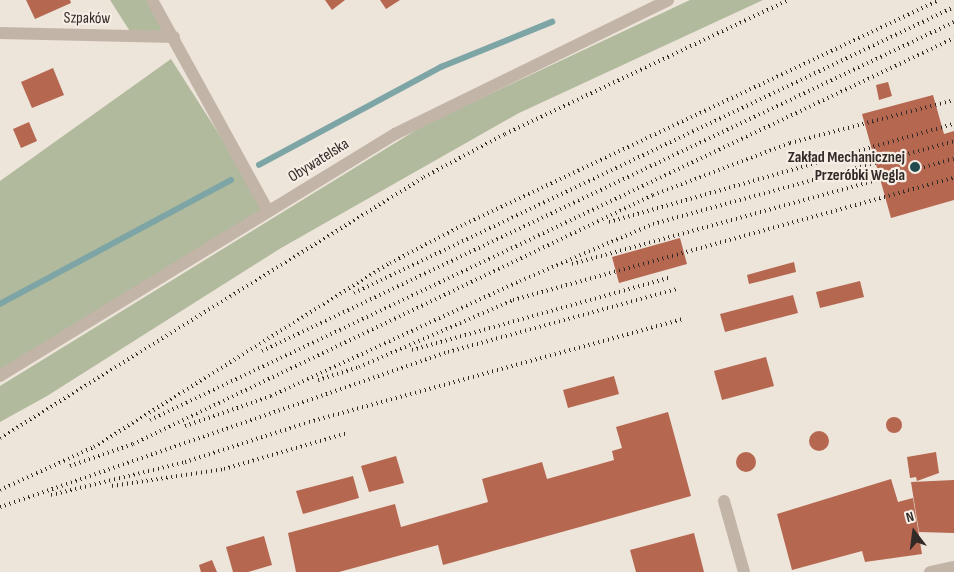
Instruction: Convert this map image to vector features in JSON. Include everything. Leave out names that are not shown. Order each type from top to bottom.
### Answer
[{"type":"street","points":[[152,0],[174,37],[268,212]]},
{"type":"street","name":"Obywatelska","points":[[0,376],[414,124],[668,0]]},
{"type":"street","name":"Szpaków","points":[[0,33],[174,37]]},
{"type":"street","points":[[724,501],[744,572]]},
{"type":"street","points":[[930,572],[954,567]]},
{"type":"green space","points":[[110,0],[152,0],[174,37],[133,36]]},
{"type":"green space","points":[[690,0],[763,0],[519,113],[281,248],[47,396],[0,422],[0,386],[426,124]]},
{"type":"green space","points":[[171,59],[268,211],[0,376],[0,181]]},
{"type":"building","points":[[26,0],[70,0],[71,3],[35,19]]},
{"type":"building","points":[[325,0],[345,0],[332,10]]},
{"type":"building","points":[[380,0],[400,0],[386,9]]},
{"type":"building","points":[[53,68],[64,95],[32,108],[21,82]]},
{"type":"building","points":[[888,82],[892,96],[879,100],[876,85]]},
{"type":"building","name":"Zakład Mechanicznej Przeróbki Wegla","points":[[933,95],[944,134],[954,131],[954,200],[891,218],[862,114]]},
{"type":"building","points":[[29,122],[37,141],[21,148],[13,129]]},
{"type":"building","points":[[680,238],[687,264],[619,283],[612,257]]},
{"type":"building","points":[[794,262],[796,272],[749,284],[747,275]]},
{"type":"building","points":[[860,281],[864,297],[820,308],[816,292]]},
{"type":"building","points":[[793,295],[798,313],[725,332],[720,314]]},
{"type":"building","points":[[766,357],[774,386],[722,400],[714,371]]},
{"type":"building","points":[[614,376],[619,394],[568,408],[563,390]]},
{"type":"building","points":[[668,412],[691,496],[443,565],[438,545],[339,572],[296,572],[288,533],[395,504],[401,527],[488,502],[482,479],[542,462],[547,479],[614,460],[612,451],[622,448],[616,427]]},
{"type":"building","points":[[891,417],[897,417],[902,422],[900,431],[891,433],[886,428],[886,422]]},
{"type":"building","points":[[815,431],[823,431],[829,437],[829,445],[823,451],[815,451],[809,445],[809,437]]},
{"type":"building","points":[[742,452],[750,452],[756,458],[756,466],[750,472],[742,472],[736,466],[736,458]]},
{"type":"building","points":[[936,452],[939,473],[917,481],[916,477],[910,478],[907,457]]},
{"type":"building","points":[[396,456],[404,483],[369,492],[361,466]]},
{"type":"building","points":[[353,476],[359,498],[303,514],[296,491]]},
{"type":"building","points":[[891,479],[898,502],[913,498],[922,554],[865,562],[862,551],[792,570],[777,514]]},
{"type":"building","points":[[954,480],[954,533],[919,532],[911,482]]},
{"type":"building","points":[[694,533],[704,572],[636,572],[630,550]]},
{"type":"building","points":[[264,536],[272,565],[248,572],[233,572],[226,547]]},
{"type":"building","points":[[212,560],[217,572],[201,572],[199,565]]},
{"type":"waterway","points":[[259,165],[441,67],[552,22]]},
{"type":"waterway","points":[[0,304],[231,180]]},
{"type":"railway","points":[[0,438],[424,177],[505,134],[788,0]]},
{"type":"railway","points":[[0,490],[94,447],[390,263],[465,224],[939,0]]},
{"type":"railway","points":[[354,293],[954,7]]},
{"type":"railway","points":[[262,351],[954,22]]},
{"type":"railway","points":[[150,420],[954,38]]},
{"type":"railway","points":[[70,466],[133,444],[653,195],[790,143],[954,100]]},
{"type":"railway","points":[[609,222],[954,124]]},
{"type":"railway","points":[[185,426],[271,396],[520,281],[653,224],[954,141]]},
{"type":"railway","points":[[572,264],[954,159]]},
{"type":"railway","points":[[318,380],[359,367],[513,300],[954,178]]},
{"type":"railway","points":[[412,350],[671,277]]},
{"type":"railway","points":[[0,507],[448,352],[676,289]]},
{"type":"railway","points":[[51,495],[185,462],[309,422],[684,319]]},
{"type":"railway","points":[[112,486],[224,469],[347,433]]},
{"type":"place","name":"Zakład Mechanicznej Przeróbki Wegla","points":[[915,167]]}]
